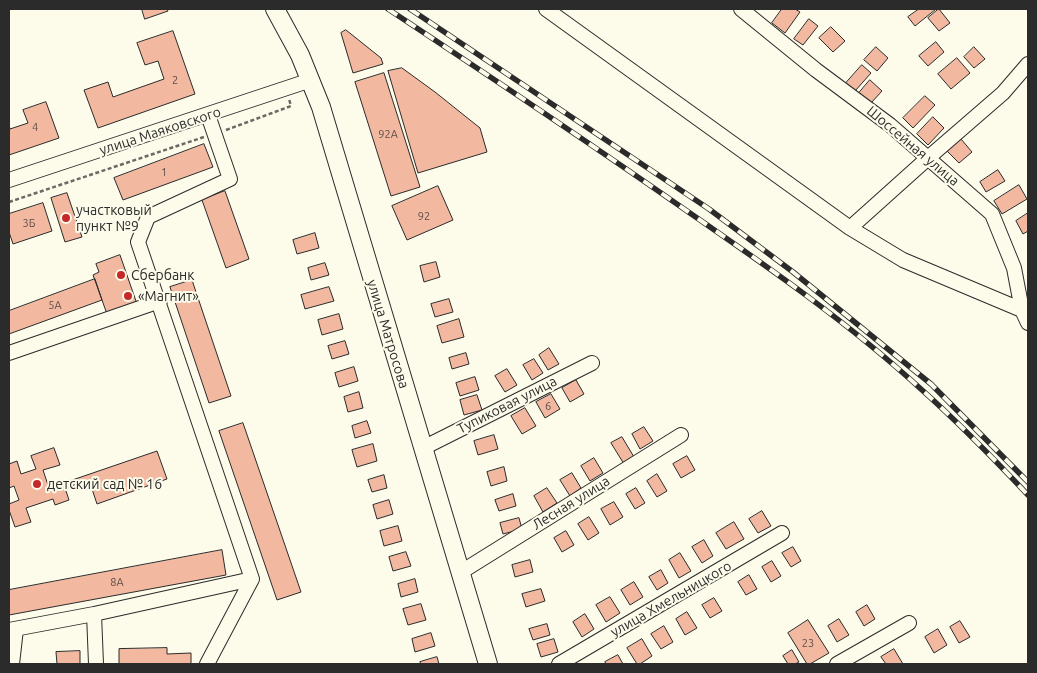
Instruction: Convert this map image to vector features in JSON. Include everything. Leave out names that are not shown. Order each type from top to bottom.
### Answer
[{"type":"main road","name":"улица Матросова","points":[[275,9],[300,55],[321,108],[488,664]]},
{"type":"street","points":[[546,9],[850,228],[903,260],[1022,310]]},
{"type":"street","name":"Шоссейная улица","points":[[741,9],[816,70],[890,124],[992,214],[1014,268],[1022,310],[1028,323]]},
{"type":"street","points":[[850,228],[1004,93],[1028,64]]},
{"type":"street","name":"улица Маяковского","points":[[9,180],[311,80]]},
{"type":"street","points":[[207,664],[252,579],[160,301],[138,242],[148,217],[230,179],[208,115]]},
{"type":"street","points":[[9,352],[160,301]]},
{"type":"street","name":"Тупиковая улица","points":[[422,448],[592,363]]},
{"type":"street","name":"Лесная улица","points":[[461,572],[681,435]]},
{"type":"street","name":"улица Хмельницкого","points":[[559,664],[782,533]]},
{"type":"street","points":[[12,664],[13,630],[252,579]]},
{"type":"street","points":[[94,614],[96,664]]},
{"type":"street","points":[[837,664],[909,623]]},
{"type":"path","points":[[9,202],[214,134],[291,106],[286,89]]},
{"type":"building","points":[[142,9],[167,9],[168,11],[145,19]]},
{"type":"building","points":[[782,9],[795,9],[800,12],[785,33],[772,23]]},
{"type":"building","points":[[919,9],[936,9],[915,26],[908,17]]},
{"type":"building","points":[[939,9],[950,23],[939,31],[928,18]]},
{"type":"building","points":[[809,19],[818,26],[803,45],[794,39]]},
{"type":"building","points":[[831,27],[845,41],[833,52],[819,38]]},
{"type":"building","points":[[346,30],[381,58],[383,64],[353,73],[341,33]]},
{"type":"building","points":[[173,31],[195,94],[98,128],[84,90],[108,82],[113,97],[164,79],[158,61],[145,65],[137,43]]},
{"type":"building","points":[[936,42],[944,52],[928,66],[919,56]]},
{"type":"building","points":[[876,47],[888,58],[877,71],[864,60]]},
{"type":"building","points":[[974,47],[985,59],[974,68],[964,57]]},
{"type":"building","points":[[957,58],[970,73],[951,89],[938,74]]},
{"type":"building","points":[[862,65],[871,73],[855,91],[846,83]]},
{"type":"building","points":[[402,68],[480,128],[487,152],[418,173],[388,71]]},
{"type":"building","points":[[384,73],[420,187],[391,196],[355,82]]},
{"type":"building","points":[[870,80],[882,91],[871,103],[859,93]]},
{"type":"building","points":[[925,96],[935,105],[913,128],[903,118]]},
{"type":"building","points":[[46,102],[59,138],[9,155],[9,125],[10,129],[28,123],[23,110]]},
{"type":"building","points":[[933,117],[944,128],[928,145],[917,134]]},
{"type":"building","points":[[961,139],[972,152],[959,163],[947,151]]},
{"type":"building","points":[[204,144],[213,167],[123,200],[114,178]]},
{"type":"building","points":[[998,170],[1005,181],[986,192],[980,182]]},
{"type":"building","points":[[1019,185],[1027,199],[1002,214],[994,201]]},
{"type":"building","points":[[438,186],[453,220],[407,240],[392,206]]},
{"type":"building","points":[[225,191],[249,259],[226,268],[202,200]]},
{"type":"building","name":"участковый пункт №9","points":[[67,193],[82,237],[65,242],[51,198]]},
{"type":"building","points":[[43,203],[52,231],[13,244],[9,232],[9,214]]},
{"type":"building","points":[[1028,213],[1028,231],[1023,234],[1016,221]]},
{"type":"building","points":[[315,233],[319,248],[297,254],[293,240]]},
{"type":"building","points":[[120,255],[137,304],[107,314],[93,275],[99,272],[96,264]]},
{"type":"building","points":[[436,262],[440,277],[424,282],[420,266]]},
{"type":"building","points":[[325,263],[329,275],[311,280],[308,268]]},
{"type":"building","points":[[95,279],[102,300],[9,334],[9,311]]},
{"type":"building","points":[[192,280],[231,396],[209,403],[170,287]]},
{"type":"building","points":[[329,287],[334,301],[305,309],[301,295]]},
{"type":"building","points":[[449,299],[453,312],[435,317],[431,304]]},
{"type":"building","points":[[339,314],[343,329],[322,335],[318,320]]},
{"type":"building","points":[[459,319],[464,337],[442,343],[437,326]]},
{"type":"building","points":[[345,341],[349,354],[332,359],[328,346]]},
{"type":"building","points":[[549,348],[559,364],[548,370],[539,355]]},
{"type":"building","points":[[466,353],[469,364],[452,369],[449,358]]},
{"type":"building","points":[[534,359],[543,373],[532,380],[523,365]]},
{"type":"building","points":[[354,367],[358,381],[339,387],[335,373]]},
{"type":"building","points":[[507,369],[517,385],[505,392],[495,376]]},
{"type":"building","points":[[475,377],[479,390],[460,396],[456,383]]},
{"type":"building","points":[[576,380],[584,394],[570,402],[562,388]]},
{"type":"building","points":[[359,392],[363,408],[348,412],[344,397]]},
{"type":"building","points":[[551,394],[560,409],[545,418],[536,402]]},
{"type":"building","points":[[477,395],[482,410],[464,415],[460,400]]},
{"type":"building","points":[[525,408],[536,426],[522,434],[511,416]]},
{"type":"building","points":[[367,421],[371,433],[355,438],[352,426]]},
{"type":"building","points":[[243,423],[301,592],[277,600],[219,431]]},
{"type":"building","points":[[644,427],[653,441],[640,449],[632,434]]},
{"type":"building","points":[[494,435],[498,449],[478,455],[474,441]]},
{"type":"building","points":[[622,437],[634,457],[624,464],[611,443]]},
{"type":"building","points":[[373,444],[377,461],[357,467],[352,450]]},
{"type":"building","points":[[54,448],[60,465],[43,470],[49,488],[157,451],[167,479],[97,504],[89,480],[65,488],[69,500],[55,505],[53,499],[26,508],[31,522],[15,527],[9,510],[9,504],[19,500],[14,486],[9,488],[9,464],[17,461],[21,474],[36,469],[31,456]]},
{"type":"building","points":[[687,456],[695,470],[681,478],[673,464]]},
{"type":"building","points":[[594,458],[603,473],[590,481],[581,466]]},
{"type":"building","points":[[504,467],[507,481],[491,486],[487,472]]},
{"type":"building","points":[[572,473],[581,488],[570,496],[560,480]]},
{"type":"building","points":[[657,474],[667,491],[657,497],[647,481]]},
{"type":"building","points":[[384,475],[387,488],[372,492],[368,480]]},
{"type":"building","points":[[547,488],[557,503],[543,512],[534,496]]},
{"type":"building","points":[[636,488],[645,503],[635,509],[626,494]]},
{"type":"building","points":[[513,494],[516,506],[499,511],[495,500]]},
{"type":"building","points":[[389,500],[393,514],[377,519],[373,505]]},
{"type":"building","points":[[614,502],[623,517],[610,525],[601,509]]},
{"type":"building","points":[[762,511],[771,526],[758,533],[749,519]]},
{"type":"building","points":[[589,517],[599,533],[588,540],[578,524]]},
{"type":"building","points":[[519,518],[522,529],[503,534],[500,523]]},
{"type":"building","points":[[734,522],[744,539],[726,549],[716,533]]},
{"type":"building","points":[[398,526],[402,541],[384,546],[380,531]]},
{"type":"building","points":[[566,531],[574,545],[562,552],[554,538]]},
{"type":"building","points":[[704,540],[713,556],[702,563],[692,547]]},
{"type":"building","points":[[793,547],[801,561],[791,567],[782,553]]},
{"type":"building","points":[[222,550],[226,575],[9,615],[9,590]]},
{"type":"building","points":[[406,552],[411,566],[393,571],[389,557]]},
{"type":"building","points":[[680,553],[691,571],[679,578],[669,560]]},
{"type":"building","points":[[530,560],[533,572],[515,577],[512,565]]},
{"type":"building","points":[[772,561],[781,576],[771,582],[762,567]]},
{"type":"building","points":[[661,570],[668,583],[657,590],[649,577]]},
{"type":"building","points":[[749,575],[757,589],[746,595],[738,582]]},
{"type":"building","points":[[415,579],[418,592],[401,597],[398,584]]},
{"type":"building","points":[[634,582],[643,597],[630,605],[621,590]]},
{"type":"building","points":[[541,589],[545,601],[526,607],[522,594]]},
{"type":"building","points":[[610,597],[620,613],[606,622],[596,605]]},
{"type":"building","points":[[714,598],[722,611],[710,618],[702,605]]},
{"type":"building","points":[[421,604],[426,620],[408,625],[403,609]]},
{"type":"building","points":[[867,605],[875,619],[864,626],[856,612]]},
{"type":"building","points":[[687,612],[697,628],[685,635],[676,619]]},
{"type":"building","points":[[585,614],[594,629],[582,637],[573,622]]},
{"type":"building","points":[[839,619],[849,635],[837,642],[828,626]]},
{"type":"building","points":[[808,620],[829,653],[810,664],[807,664],[788,633]]},
{"type":"building","points":[[960,621],[970,637],[959,643],[950,627]]},
{"type":"building","points":[[547,624],[550,635],[533,640],[529,629]]},
{"type":"building","points":[[664,626],[673,642],[661,649],[651,634]]},
{"type":"building","points":[[938,629],[947,645],[934,653],[925,637]]},
{"type":"building","points":[[431,633],[435,646],[415,652],[412,639]]},
{"type":"building","points":[[554,639],[558,652],[541,657],[537,644]]},
{"type":"building","points":[[642,639],[652,656],[637,664],[627,648]]},
{"type":"building","points":[[167,648],[167,654],[191,653],[191,664],[119,664],[119,649]]},
{"type":"building","points":[[894,649],[903,664],[886,664],[881,657]]},
{"type":"building","points":[[792,650],[799,662],[788,664],[783,656]]},
{"type":"building","points":[[80,651],[80,664],[57,664],[56,652]]},
{"type":"building","points":[[618,655],[623,664],[606,664],[605,662]]},
{"type":"building","points":[[437,657],[439,664],[421,664],[420,662]]},
{"type":"railway","points":[[388,9],[650,185],[837,319],[894,365],[936,403],[1028,495]]},
{"type":"railway","points":[[410,9],[709,209],[793,272],[931,384],[1028,482]]},
{"type":"place","name":"участковый пункт №9","points":[[66,218]]},
{"type":"place","name":"Сбербанк","points":[[121,275]]},
{"type":"place","name":"«Магнит»","points":[[128,296]]},
{"type":"place","name":"детский сад № 16","points":[[37,484]]}]
